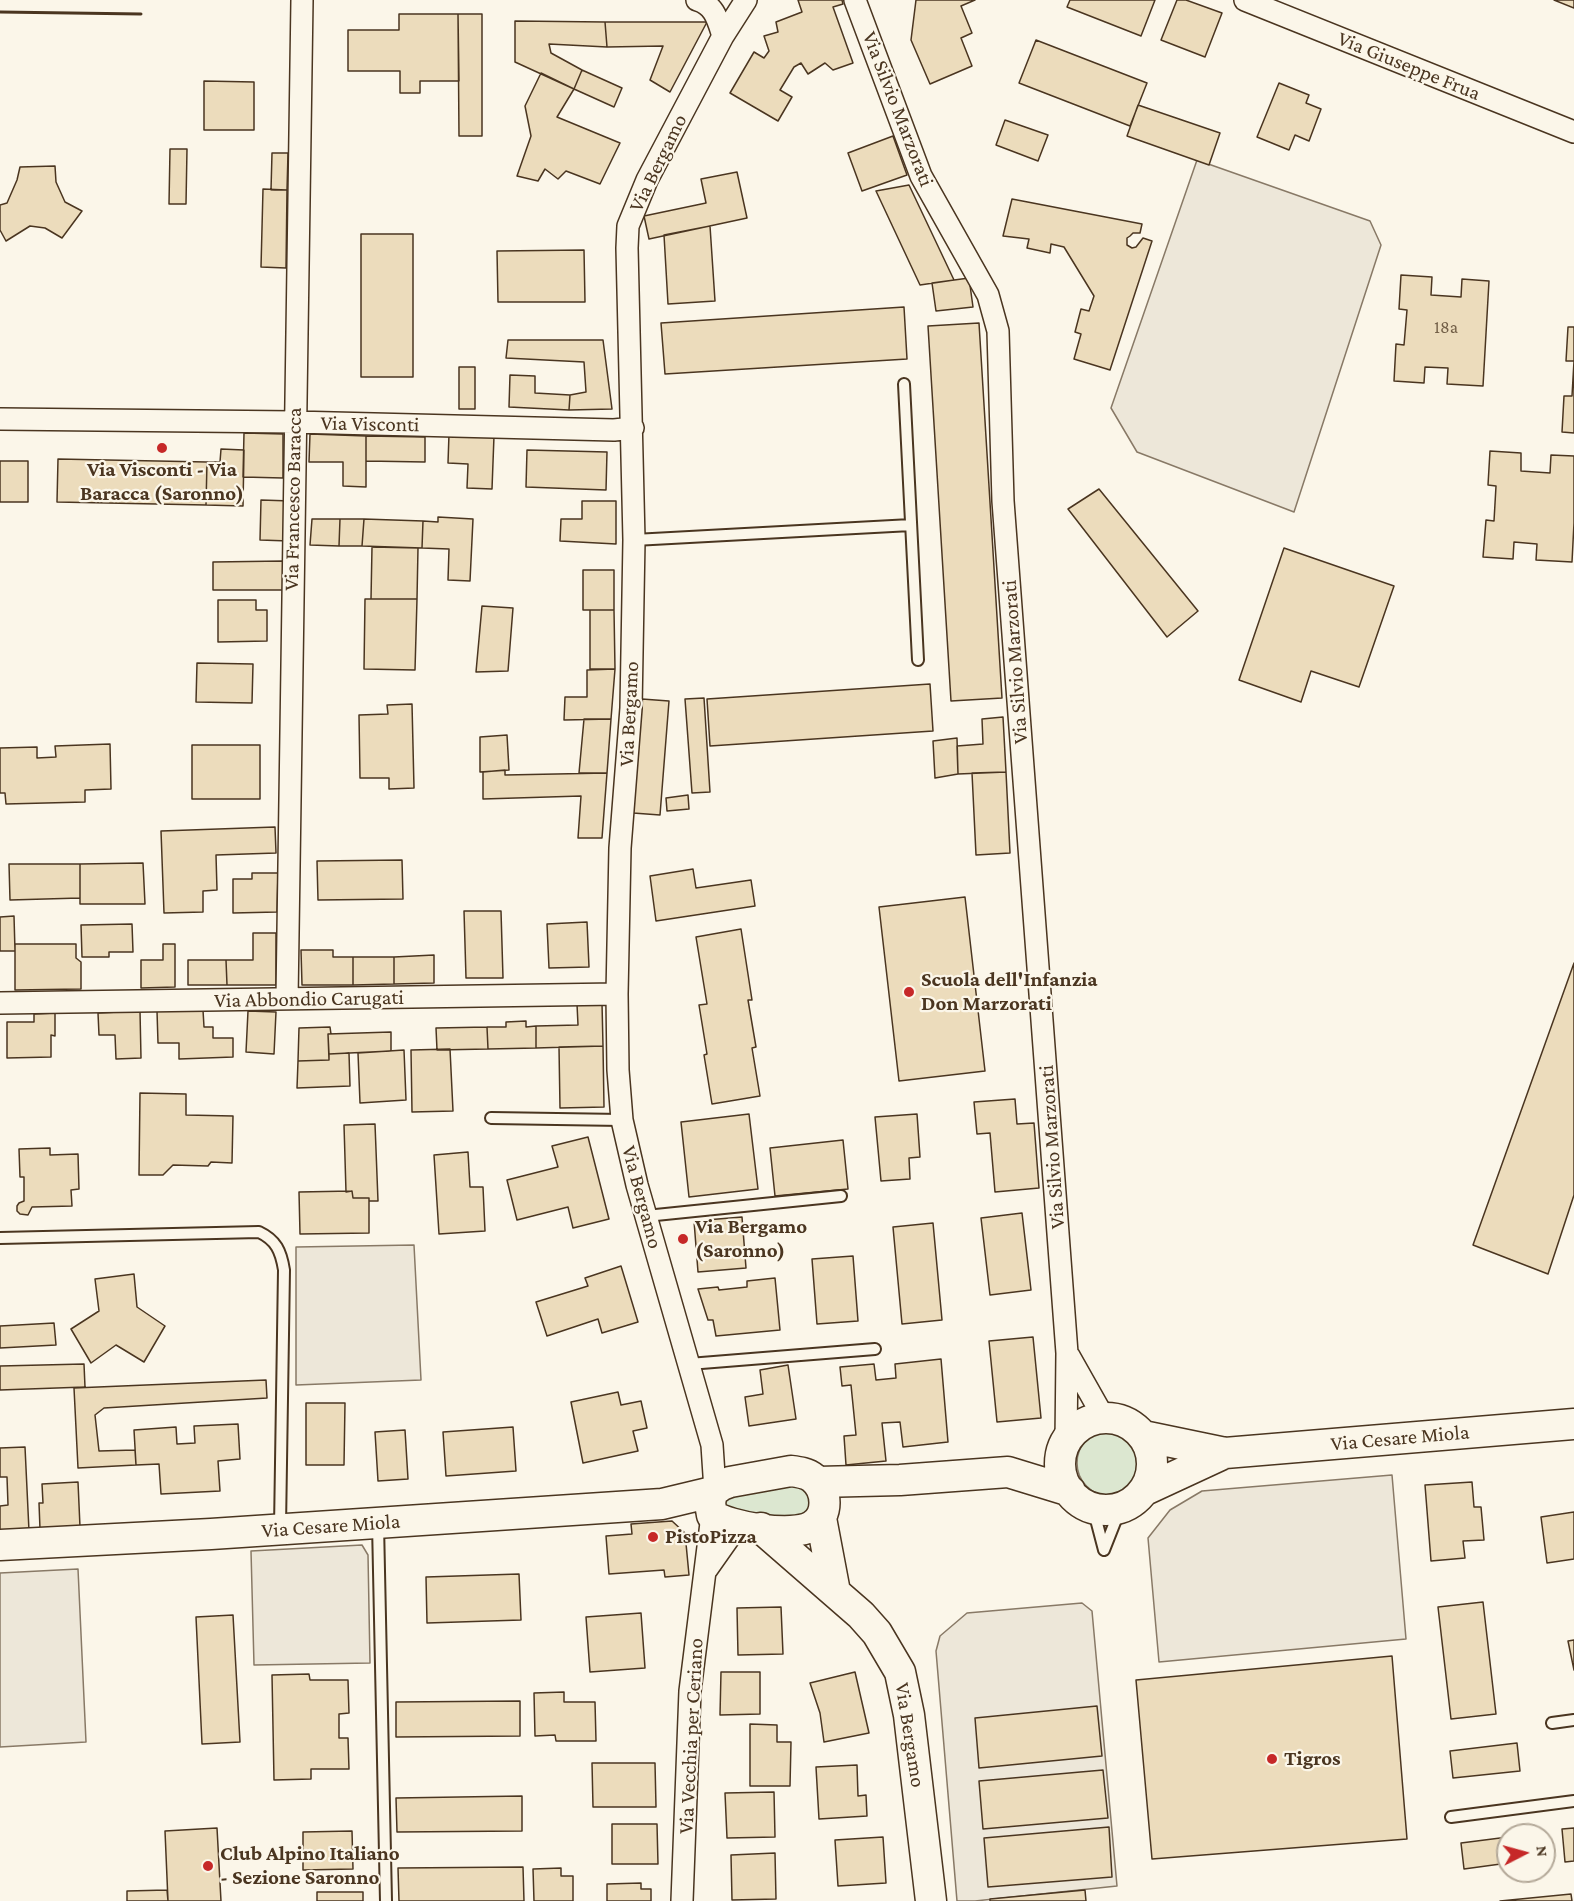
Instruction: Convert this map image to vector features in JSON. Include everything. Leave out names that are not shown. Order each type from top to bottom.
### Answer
[{"type":"street","name":"Via Francesco Baracca","points":[[287,999],[302,0]]},
{"type":"street","points":[[697,0],[712,8],[723,36]]},
{"type":"street","name":"Via Bergamo","points":[[746,0],[723,36],[647,180],[628,226],[634,540],[631,708],[620,848],[617,994],[618,1070],[622,1120],[646,1216],[712,1445],[725,1510],[835,1592],[861,1615],[877,1633],[900,1672],[909,1716],[931,1901]]},
{"type":"street","name":"Via Silvio Marzorati","points":[[855,0],[921,176],[988,295],[998,331],[1004,501],[1067,1353],[1066,1442]]},
{"type":"street","name":"Via Giuseppe Frua","points":[[1245,0],[1574,132]]},
{"type":"street","name":"Via Visconti","points":[[0,419],[294,422],[614,430],[633,428]]},
{"type":"street","name":"Via Abbondio Carugati","points":[[0,1003],[617,994]]},
{"type":"street","name":"Via Silvio Marzorati","points":[[1067,1353],[1104,1418]]},
{"type":"street","points":[[1104,1418],[1090,1421],[1076,1429],[1066,1442],[1060,1466],[1065,1484],[1107,1499]]},
{"type":"street","name":"Via Cesare Miola","points":[[1104,1418],[1117,1419],[1130,1425],[1143,1436],[1225,1453],[1574,1424]]},
{"type":"street","points":[[821,1504],[900,1480],[1008,1472],[1107,1499],[1148,1484],[1152,1467],[1151,1452],[1143,1436]]},
{"type":"street","points":[[1008,1472],[1066,1442]]},
{"type":"street","name":"Via Bergamo","points":[[712,1445],[743,1479]]},
{"type":"street","name":"Via Cesare Miola","points":[[1107,1499],[1225,1453]]},
{"type":"street","points":[[821,1504],[813,1526],[792,1531],[725,1510],[722,1485],[791,1471],[808,1474],[821,1504],[835,1592]]},
{"type":"street","name":"Via Cesare Miola","points":[[0,1545],[280,1530],[662,1504],[725,1510]]},
{"type":"street","name":"Via Vecchia per Ceriano","points":[[682,1901],[690,1691],[705,1572],[725,1510]]},
{"type":"lane","points":[[904,384],[918,660]]},
{"type":"lane","points":[[634,540],[911,525]]},
{"type":"lane","points":[[491,1118],[622,1120]]},
{"type":"lane","points":[[646,1216],[841,1196]]},
{"type":"lane","points":[[0,1238],[259,1232],[271,1238],[281,1252],[284,1270],[280,1530]]},
{"type":"lane","points":[[689,1364],[875,1349]]},
{"type":"lane","points":[[378,1523],[386,1901]]},
{"type":"lane","points":[[1552,1723],[1574,1720]]},
{"type":"lane","points":[[1451,1817],[1574,1801]]},
{"type":"green space","points":[[1110,1430],[1123,1433],[1133,1440],[1140,1450],[1143,1463],[1140,1476],[1133,1486],[1123,1493],[1110,1496],[1097,1493],[1087,1486],[1080,1476],[1077,1463],[1080,1450],[1087,1440],[1097,1433]]},
{"type":"green space","points":[[798,1480],[810,1486],[811,1517],[728,1515],[726,1496]]},
{"type":"shaded area","points":[[1197,160],[1370,221],[1381,245],[1294,512],[1137,452],[1111,408]]},
{"type":"shaded area","points":[[414,1245],[421,1380],[296,1385],[296,1247]]},
{"type":"shaded area","points":[[1392,1475],[1406,1639],[1159,1662],[1148,1538],[1170,1510],[1202,1491]]},
{"type":"shaded area","points":[[362,1545],[368,1555],[370,1663],[254,1665],[251,1551]]},
{"type":"shaded area","points":[[78,1569],[86,1742],[0,1747],[0,1573]]},
{"type":"shaded area","points":[[1082,1603],[1092,1611],[1117,1886],[957,1901],[936,1651],[940,1636],[967,1613]]},
{"type":"building","points":[[798,0],[842,0],[843,4],[833,7],[853,63],[833,70],[825,63],[808,74],[801,63],[794,67],[780,90],[792,97],[778,121],[730,93],[754,52],[764,58],[769,51],[764,36],[778,32],[776,22],[802,12]]},
{"type":"building","points":[[916,0],[975,0],[961,6],[972,33],[961,38],[972,66],[930,84],[911,40]]},
{"type":"building","points":[[1070,0],[1155,0],[1141,36],[1067,7]]},
{"type":"building","points":[[1177,0],[1186,0],[1222,13],[1205,57],[1161,40]]},
{"type":"building","points":[[1554,0],[1574,0],[1574,8]]},
{"type":"building","points":[[399,14],[458,14],[459,81],[420,81],[420,93],[400,93],[400,71],[348,71],[348,30],[399,30]]},
{"type":"building","points":[[458,14],[482,14],[482,136],[459,136]]},
{"type":"building","points":[[515,21],[605,22],[607,47],[549,44],[551,53],[582,70],[574,89],[515,62]]},
{"type":"building","points":[[605,22],[707,22],[670,92],[650,80],[663,46],[607,47]]},
{"type":"building","points":[[1036,40],[1147,83],[1130,126],[1019,83]]},
{"type":"building","points":[[582,70],[622,88],[614,107],[574,89]]},
{"type":"building","points":[[541,73],[574,89],[557,117],[620,143],[600,184],[566,171],[558,179],[545,169],[538,181],[517,176],[531,136],[525,106]]},
{"type":"building","points":[[204,81],[254,82],[254,130],[204,130]]},
{"type":"building","points":[[1279,83],[1309,95],[1306,103],[1321,109],[1309,141],[1295,135],[1289,150],[1257,137]]},
{"type":"building","points":[[1138,105],[1220,133],[1209,165],[1127,136]]},
{"type":"building","points":[[1005,120],[1048,135],[1038,161],[996,145]]},
{"type":"building","points":[[893,136],[907,175],[862,191],[848,153]]},
{"type":"building","points":[[170,149],[187,149],[186,204],[169,204]]},
{"type":"building","points":[[272,153],[288,153],[287,190],[271,190]]},
{"type":"building","points":[[55,166],[56,182],[65,202],[82,211],[62,238],[45,228],[30,226],[6,241],[0,230],[0,205],[7,203],[20,167]]},
{"type":"building","points":[[737,172],[747,218],[649,239],[644,216],[706,203],[701,179]]},
{"type":"building","points":[[909,185],[954,280],[920,285],[876,191]]},
{"type":"building","points":[[263,189],[287,190],[286,268],[261,267]]},
{"type":"building","points":[[1012,199],[1142,224],[1140,233],[1133,233],[1127,238],[1127,245],[1132,248],[1136,247],[1143,238],[1152,241],[1110,370],[1074,359],[1081,334],[1075,332],[1081,309],[1089,311],[1094,296],[1064,247],[1051,244],[1050,253],[1027,248],[1029,239],[1003,236]]},
{"type":"building","points":[[710,226],[715,301],[668,304],[664,235]]},
{"type":"building","points":[[361,234],[413,234],[413,377],[361,377]]},
{"type":"building","points":[[584,250],[585,302],[498,302],[497,251]]},
{"type":"building","points":[[1401,275],[1432,277],[1431,295],[1461,297],[1462,279],[1489,281],[1483,386],[1447,384],[1448,368],[1425,367],[1424,383],[1394,381],[1396,344],[1404,345],[1407,310],[1399,309]]},
{"type":"building","points":[[969,278],[973,307],[936,311],[932,283]]},
{"type":"building","points":[[904,307],[907,359],[665,374],[661,323]]},
{"type":"building","points":[[979,323],[1002,698],[951,701],[928,326]]},
{"type":"building","points":[[1568,327],[1574,327],[1574,361],[1566,361]]},
{"type":"building","points":[[508,340],[603,340],[612,409],[569,410],[570,395],[586,392],[584,362],[506,358]]},
{"type":"building","points":[[1574,361],[1574,433],[1562,432],[1564,396],[1572,396]]},
{"type":"building","points":[[459,367],[475,367],[475,409],[459,409]]},
{"type":"building","points":[[510,375],[535,376],[535,393],[570,395],[569,410],[509,407]]},
{"type":"building","points":[[244,433],[283,434],[283,478],[243,477]]},
{"type":"building","points":[[310,434],[366,436],[366,487],[343,486],[343,462],[309,462]]},
{"type":"building","points":[[449,434],[494,436],[492,489],[467,488],[468,464],[448,463]]},
{"type":"building","points":[[366,436],[425,437],[425,462],[366,461]]},
{"type":"building","points":[[221,449],[244,450],[243,506],[206,505],[207,462],[220,462]]},
{"type":"building","points":[[527,450],[607,452],[606,490],[526,487]]},
{"type":"building","points":[[1490,451],[1521,453],[1521,471],[1550,473],[1551,455],[1574,456],[1572,562],[1536,560],[1537,544],[1514,542],[1513,559],[1483,557],[1486,520],[1494,521],[1496,486],[1488,485]]},
{"type":"building","points":[[58,459],[207,462],[206,505],[57,502]]},
{"type":"building","points":[[0,461],[28,461],[28,502],[0,502]]},
{"type":"building","points":[[1099,489],[1198,611],[1167,637],[1068,509]]},
{"type":"building","points":[[261,500],[291,501],[289,541],[260,540]]},
{"type":"building","points":[[582,501],[616,501],[616,544],[560,541],[561,519],[582,519]]},
{"type":"building","points":[[438,517],[473,519],[470,581],[448,580],[449,549],[422,548],[423,521],[438,522]]},
{"type":"building","points":[[312,519],[340,519],[339,546],[310,545]]},
{"type":"building","points":[[340,519],[364,519],[362,546],[339,546]]},
{"type":"building","points":[[364,519],[423,521],[422,548],[362,546]]},
{"type":"building","points":[[372,547],[418,548],[417,599],[371,599]]},
{"type":"building","points":[[1284,548],[1394,586],[1359,687],[1311,671],[1301,702],[1239,680]]},
{"type":"building","points":[[284,561],[284,590],[213,590],[213,562]]},
{"type":"building","points":[[583,570],[614,570],[614,610],[583,610]]},
{"type":"building","points":[[365,599],[417,599],[415,670],[364,669]]},
{"type":"building","points":[[218,600],[256,600],[256,610],[267,610],[267,641],[218,642]]},
{"type":"building","points":[[482,606],[513,608],[508,671],[476,672]]},
{"type":"building","points":[[590,610],[614,610],[615,669],[590,669]]},
{"type":"building","points":[[197,663],[253,664],[252,703],[196,702]]},
{"type":"building","points":[[615,669],[611,719],[564,720],[565,697],[587,697],[587,670]]},
{"type":"building","points":[[930,684],[933,731],[710,746],[707,699]]},
{"type":"building","points":[[704,698],[710,792],[692,793],[685,699]]},
{"type":"building","points":[[642,699],[669,701],[660,815],[633,813]]},
{"type":"building","points":[[412,704],[414,788],[389,789],[389,778],[360,778],[359,715],[388,714],[387,705]]},
{"type":"building","points":[[1003,717],[1006,772],[958,774],[957,746],[983,744],[982,719]]},
{"type":"building","points":[[584,719],[611,719],[607,773],[579,773]]},
{"type":"building","points":[[507,735],[509,770],[480,772],[480,737]]},
{"type":"building","points":[[957,738],[958,774],[935,778],[933,741]]},
{"type":"building","points":[[110,744],[111,789],[85,790],[85,802],[6,804],[5,793],[0,793],[0,748],[37,747],[37,758],[56,757],[55,746]]},
{"type":"building","points":[[192,745],[260,745],[260,799],[192,799]]},
{"type":"building","points":[[505,770],[505,775],[607,773],[602,838],[578,838],[581,796],[483,799],[483,772]]},
{"type":"building","points":[[1006,772],[1010,853],[976,855],[972,773]]},
{"type":"building","points":[[688,795],[689,809],[667,811],[666,798]]},
{"type":"building","points":[[275,827],[276,853],[216,855],[217,890],[203,891],[203,912],[164,913],[161,831]]},
{"type":"building","points":[[402,860],[403,899],[318,900],[317,861]]},
{"type":"building","points":[[143,863],[145,904],[80,904],[80,864]]},
{"type":"building","points":[[9,864],[80,864],[80,898],[10,900]]},
{"type":"building","points":[[693,869],[696,888],[751,880],[755,906],[656,921],[650,876]]},
{"type":"building","points":[[252,873],[278,873],[277,912],[233,913],[233,879],[252,879]]},
{"type":"building","points":[[965,897],[985,1071],[899,1081],[879,907]]},
{"type":"building","points":[[464,911],[501,911],[503,978],[466,978]]},
{"type":"building","points":[[14,916],[15,951],[0,951],[0,917]]},
{"type":"building","points":[[587,922],[589,967],[549,968],[547,924]]},
{"type":"building","points":[[132,924],[133,952],[109,952],[109,957],[82,957],[81,925]]},
{"type":"building","points":[[741,929],[752,1000],[748,1000],[756,1047],[752,1048],[760,1096],[712,1104],[699,1005],[707,1004],[696,937]]},
{"type":"building","points":[[253,933],[276,933],[276,985],[227,985],[226,960],[253,960]]},
{"type":"building","points":[[15,944],[76,944],[76,958],[81,962],[81,989],[15,990]]},
{"type":"building","points":[[163,944],[175,944],[175,987],[141,988],[141,960],[163,960]]},
{"type":"building","points":[[301,950],[333,950],[333,957],[353,957],[353,985],[302,985]]},
{"type":"building","points":[[434,955],[434,983],[394,984],[394,957]]},
{"type":"building","points":[[353,957],[394,957],[394,984],[353,985]]},
{"type":"building","points":[[188,960],[226,960],[227,985],[188,985]]},
{"type":"building","points":[[1574,963],[1574,1195],[1548,1274],[1473,1245]]},
{"type":"building","points":[[602,1003],[603,1046],[536,1048],[536,1026],[578,1025],[577,1004]]},
{"type":"building","points":[[203,1010],[204,1027],[213,1027],[213,1038],[233,1038],[233,1057],[179,1059],[179,1043],[158,1043],[157,1011]]},
{"type":"building","points":[[140,1011],[141,1058],[116,1059],[115,1035],[99,1035],[98,1013]]},
{"type":"building","points":[[248,1011],[276,1012],[274,1054],[246,1052]]},
{"type":"building","points":[[55,1013],[55,1036],[51,1035],[51,1057],[7,1058],[7,1022],[34,1022],[34,1014]]},
{"type":"building","points":[[526,1021],[526,1027],[536,1026],[536,1048],[488,1049],[487,1027],[506,1027],[506,1022]]},
{"type":"building","points":[[330,1027],[329,1060],[298,1061],[299,1028]]},
{"type":"building","points":[[487,1027],[488,1049],[437,1050],[436,1028]]},
{"type":"building","points":[[391,1032],[391,1051],[329,1054],[328,1034]]},
{"type":"building","points":[[603,1046],[604,1107],[560,1108],[559,1047]]},
{"type":"building","points":[[450,1049],[453,1111],[412,1112],[411,1050]]},
{"type":"building","points":[[404,1050],[406,1100],[360,1103],[358,1053]]},
{"type":"building","points":[[349,1053],[350,1086],[297,1088],[298,1061],[329,1060],[329,1054]]},
{"type":"building","points":[[140,1093],[186,1094],[186,1115],[233,1116],[232,1163],[211,1162],[208,1166],[173,1165],[163,1175],[139,1175]]},
{"type":"building","points":[[1015,1099],[1017,1124],[1034,1123],[1039,1188],[995,1192],[990,1133],[977,1134],[974,1102]]},
{"type":"building","points":[[749,1114],[758,1189],[689,1197],[681,1122]]},
{"type":"building","points":[[917,1114],[920,1157],[909,1158],[910,1179],[881,1181],[875,1117]]},
{"type":"building","points":[[375,1124],[378,1201],[369,1201],[369,1198],[353,1198],[352,1191],[346,1192],[344,1125]]},
{"type":"building","points":[[588,1137],[609,1219],[573,1228],[568,1207],[517,1220],[507,1180],[558,1167],[552,1146]]},
{"type":"building","points":[[843,1140],[848,1189],[775,1196],[770,1148]]},
{"type":"building","points":[[50,1148],[50,1155],[78,1154],[79,1189],[71,1190],[72,1206],[32,1207],[28,1215],[20,1214],[17,1206],[24,1201],[24,1177],[20,1177],[19,1149]]},
{"type":"building","points":[[468,1152],[470,1187],[483,1187],[485,1231],[439,1234],[434,1155]]},
{"type":"building","points":[[352,1191],[353,1198],[369,1198],[369,1233],[300,1234],[299,1192]]},
{"type":"building","points":[[1022,1213],[1031,1290],[990,1295],[981,1218]]},
{"type":"building","points":[[742,1217],[746,1268],[698,1272],[694,1221]]},
{"type":"building","points":[[933,1223],[942,1320],[902,1324],[893,1227]]},
{"type":"building","points":[[853,1256],[858,1321],[817,1324],[812,1259]]},
{"type":"building","points":[[621,1266],[638,1322],[602,1333],[598,1319],[547,1336],[536,1302],[588,1286],[585,1278]]},
{"type":"building","points":[[134,1274],[137,1307],[165,1326],[144,1362],[116,1345],[91,1363],[71,1329],[99,1311],[95,1279]]},
{"type":"building","points":[[775,1278],[780,1330],[716,1336],[713,1320],[708,1320],[698,1289],[718,1287],[719,1290],[747,1287],[747,1281]]},
{"type":"building","points":[[54,1323],[56,1345],[0,1348],[0,1326]]},
{"type":"building","points":[[1033,1337],[1041,1418],[997,1422],[989,1341]]},
{"type":"building","points":[[941,1359],[948,1442],[903,1447],[900,1422],[882,1423],[886,1461],[846,1465],[844,1436],[856,1435],[851,1385],[842,1386],[840,1367],[874,1364],[876,1380],[896,1378],[895,1364]]},
{"type":"building","points":[[84,1364],[85,1387],[0,1390],[0,1366]]},
{"type":"building","points":[[788,1365],[796,1419],[749,1426],[745,1397],[763,1394],[760,1370]]},
{"type":"building","points":[[266,1380],[267,1398],[104,1408],[95,1415],[99,1451],[135,1450],[136,1465],[78,1468],[74,1388]]},
{"type":"building","points":[[618,1392],[621,1405],[641,1401],[647,1428],[633,1431],[638,1451],[583,1463],[571,1402]]},
{"type":"building","points":[[306,1403],[345,1403],[344,1465],[306,1465]]},
{"type":"building","points":[[238,1424],[240,1459],[218,1461],[220,1491],[161,1494],[159,1464],[136,1465],[134,1430],[176,1427],[177,1444],[195,1443],[194,1426]]},
{"type":"building","points":[[513,1427],[516,1471],[446,1476],[443,1432]]},
{"type":"building","points":[[405,1430],[408,1479],[378,1481],[375,1432]]},
{"type":"building","points":[[25,1447],[29,1531],[0,1532],[0,1506],[8,1505],[7,1477],[0,1477],[0,1448]]},
{"type":"building","points":[[78,1482],[80,1527],[40,1529],[39,1503],[43,1503],[42,1484]]},
{"type":"building","points":[[1472,1482],[1474,1507],[1481,1507],[1484,1540],[1463,1541],[1465,1558],[1431,1561],[1425,1485]]},
{"type":"building","points":[[1574,1512],[1574,1559],[1547,1563],[1541,1517]]},
{"type":"building","points":[[672,1521],[685,1533],[689,1575],[665,1577],[664,1570],[609,1574],[606,1536],[632,1534],[631,1524]]},
{"type":"building","points":[[519,1574],[521,1620],[427,1623],[426,1577]]},
{"type":"building","points":[[1483,1602],[1496,1714],[1451,1719],[1438,1607]]},
{"type":"building","points":[[781,1607],[783,1654],[738,1655],[737,1608]]},
{"type":"building","points":[[641,1613],[645,1668],[590,1672],[586,1617]]},
{"type":"building","points":[[233,1615],[240,1742],[202,1744],[196,1617]]},
{"type":"building","points":[[1574,1640],[1574,1670],[1568,1641]]},
{"type":"building","name":"Tigros","points":[[1392,1656],[1407,1839],[1152,1859],[1136,1680]]},
{"type":"building","points":[[721,1672],[760,1672],[760,1714],[720,1715]]},
{"type":"building","points":[[855,1672],[869,1733],[824,1742],[820,1713],[810,1683]]},
{"type":"building","points":[[309,1674],[310,1680],[348,1680],[349,1713],[339,1714],[339,1738],[348,1738],[349,1769],[311,1769],[311,1779],[274,1780],[272,1675]]},
{"type":"building","points":[[564,1692],[564,1702],[595,1702],[596,1741],[556,1741],[555,1735],[535,1736],[534,1693]]},
{"type":"building","points":[[520,1701],[520,1736],[396,1737],[396,1702]]},
{"type":"building","points":[[1097,1706],[1102,1756],[979,1768],[975,1718]]},
{"type":"building","points":[[750,1724],[777,1725],[777,1742],[791,1742],[790,1786],[750,1786]]},
{"type":"building","points":[[1517,1743],[1520,1771],[1453,1778],[1450,1751]]},
{"type":"building","points":[[592,1763],[655,1763],[656,1807],[593,1807]]},
{"type":"building","points":[[857,1765],[858,1796],[866,1795],[867,1816],[819,1819],[816,1767]]},
{"type":"building","points":[[1103,1770],[1108,1818],[983,1829],[979,1781]]},
{"type":"building","points":[[774,1792],[775,1837],[727,1838],[725,1793]]},
{"type":"building","points":[[522,1796],[522,1831],[397,1832],[396,1798]]},
{"type":"building","points":[[612,1824],[657,1824],[658,1864],[612,1864]]},
{"type":"building","points":[[1109,1827],[1112,1877],[988,1887],[984,1838]]},
{"type":"building","points":[[217,1828],[221,1901],[168,1901],[165,1831]]},
{"type":"building","points":[[1574,1828],[1574,1861],[1565,1862],[1562,1829]]},
{"type":"building","points":[[352,1831],[353,1869],[303,1870],[303,1832]]},
{"type":"building","points":[[883,1837],[886,1883],[838,1886],[835,1840]]},
{"type":"building","points":[[1496,1839],[1496,1865],[1464,1869],[1461,1843]]},
{"type":"building","points":[[775,1853],[776,1899],[732,1900],[731,1855]]},
{"type":"building","points":[[523,1867],[524,1901],[399,1901],[398,1868]]},
{"type":"building","points":[[561,1868],[561,1876],[573,1876],[573,1901],[534,1901],[533,1869]]},
{"type":"building","points":[[641,1883],[641,1889],[651,1889],[651,1901],[607,1901],[607,1884]]},
{"type":"building","points":[[167,1890],[168,1901],[127,1901],[127,1891]]},
{"type":"building","points":[[1085,1890],[1086,1901],[990,1901],[990,1899]]},
{"type":"building","points":[[317,1892],[363,1892],[363,1901],[317,1901]]},
{"type":"building","points":[[1571,1894],[1572,1901],[1500,1901]]},
{"type":"wall","points":[[0,12],[141,14]]},
{"type":"place","name":"Via Visconti - Via Baracca (Saronno)","points":[[162,448]]},
{"type":"place","name":"Scuola dell'Infanzia Don Marzorati","points":[[909,992]]},
{"type":"place","name":"Via Bergamo (Saronno)","points":[[683,1239]]},
{"type":"place","name":"PistoPizza","points":[[653,1537]]},
{"type":"place","name":"Tigros","points":[[1272,1759]]},
{"type":"place","name":"Club Alpino Italiano - Sezione Saronno","points":[[208,1866]]}]
